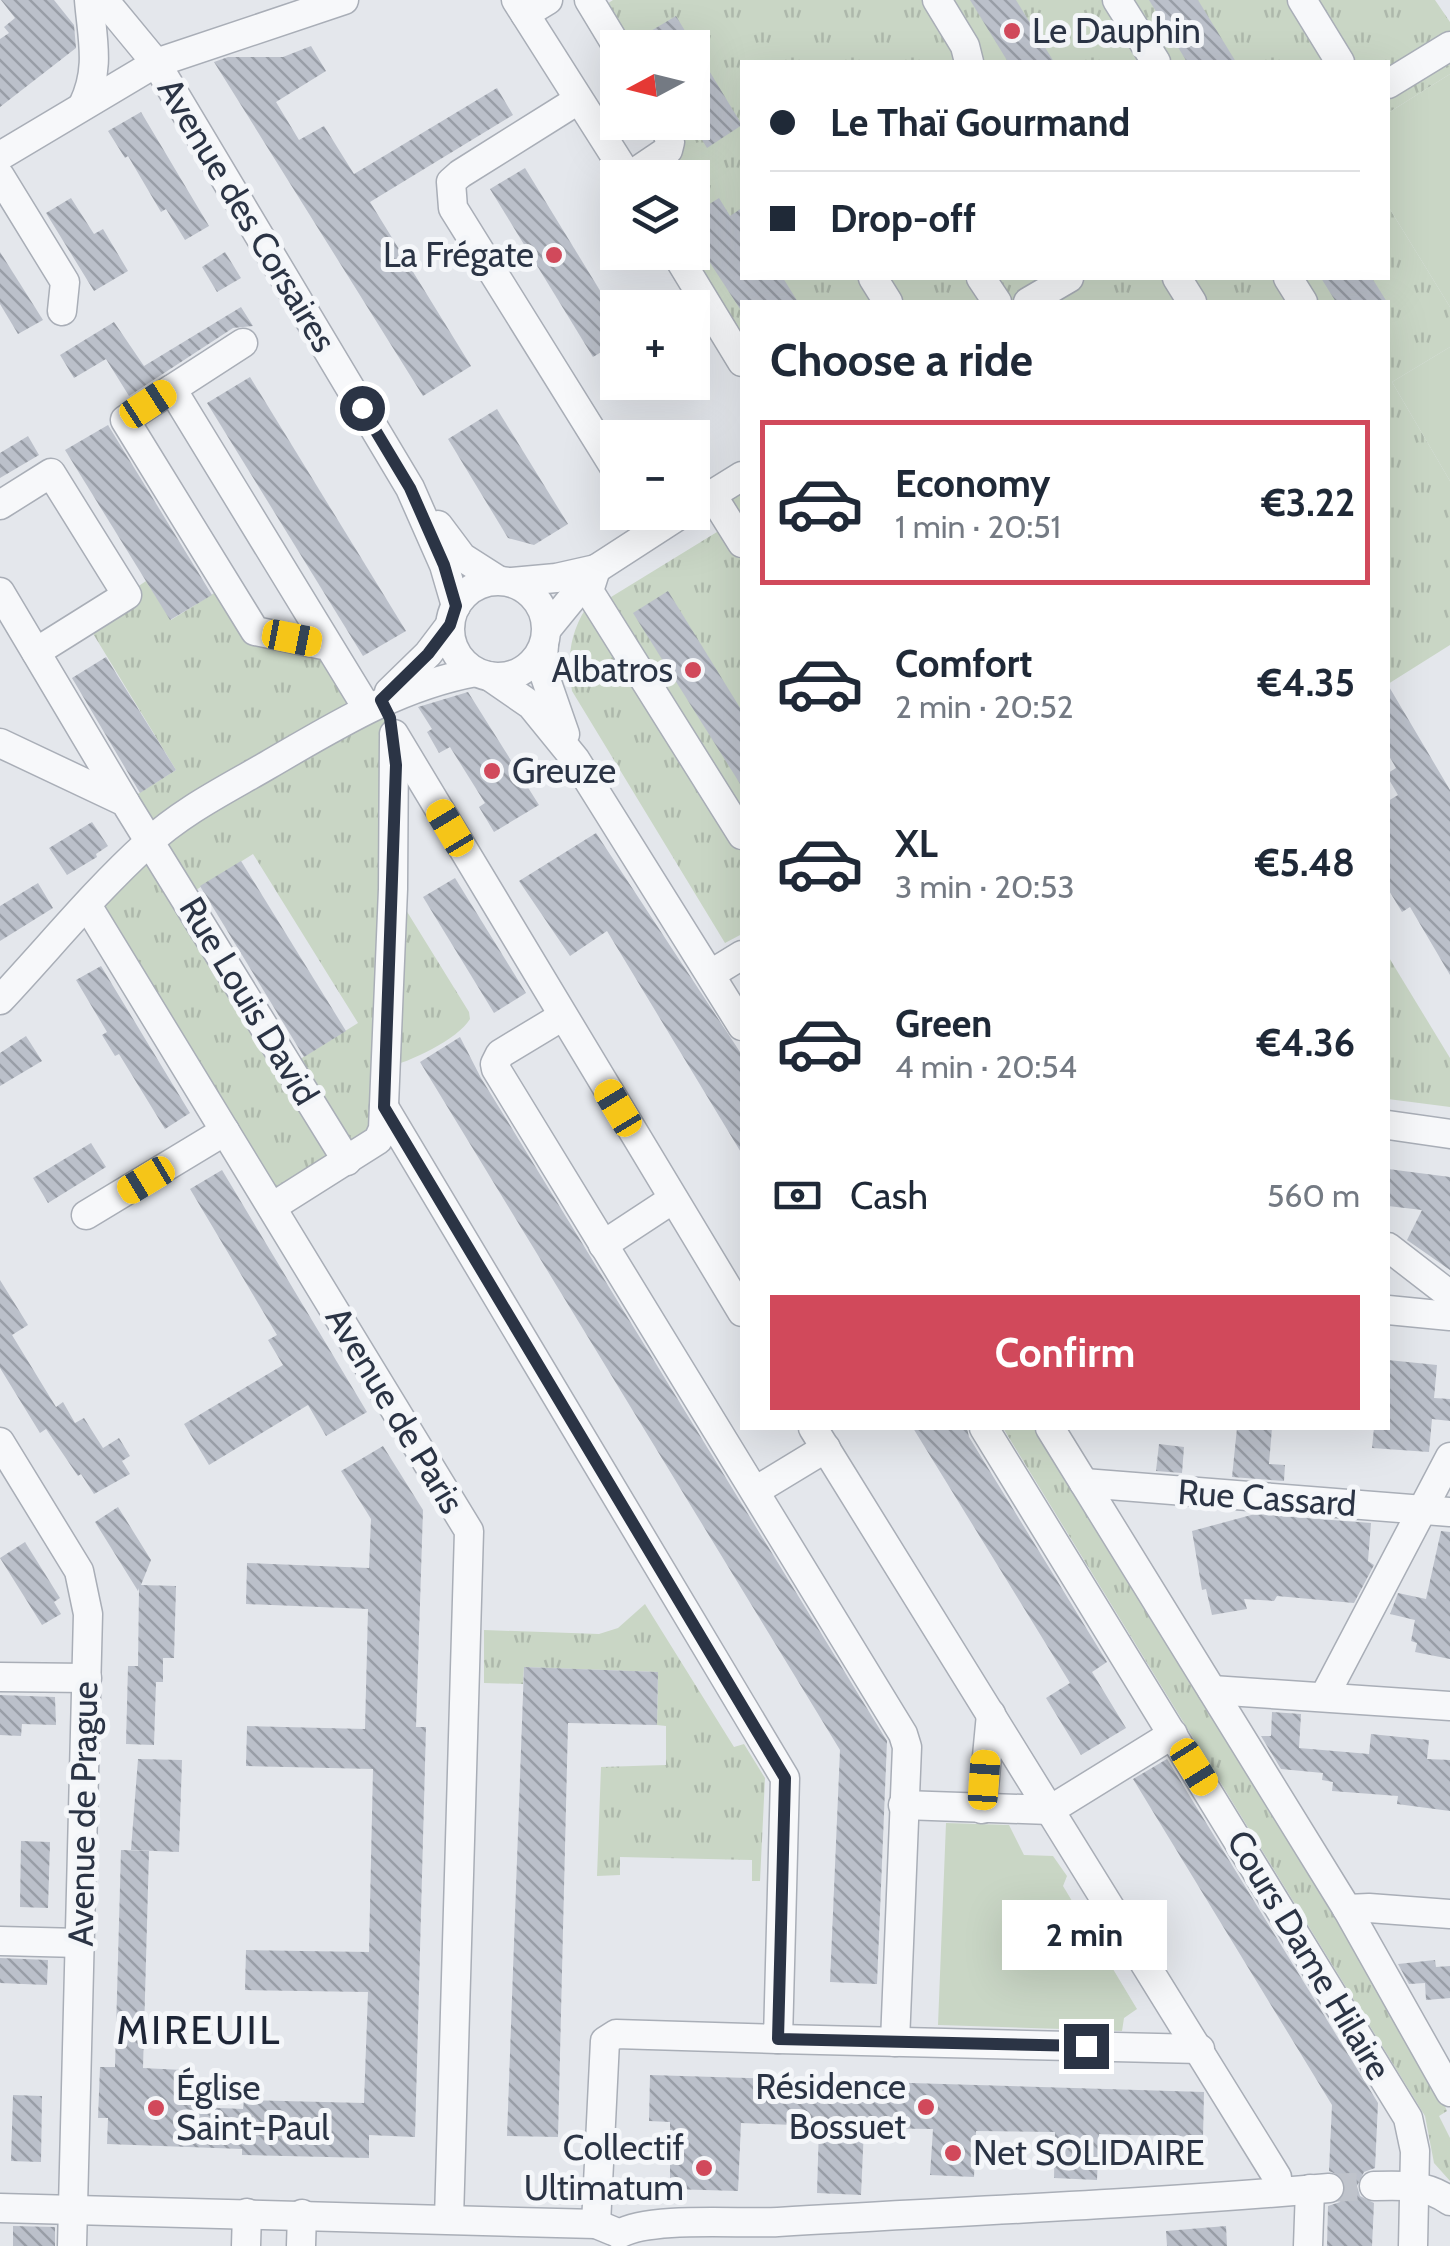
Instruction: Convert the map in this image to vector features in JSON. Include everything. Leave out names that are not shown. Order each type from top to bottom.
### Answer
[{"type":"street","points":[[83,105],[92,89],[96,58],[89,0]]},
{"type":"street","name":"Avenue des Corsaires","points":[[104,0],[156,63],[410,488],[462,557],[505,581]]},
{"type":"street","points":[[0,156],[156,63],[313,6],[344,0]]},
{"type":"street","points":[[589,0],[607,30]]},
{"type":"street","points":[[937,0],[965,46],[968,60]]},
{"type":"street","points":[[1117,0],[1155,60]]},
{"type":"street","points":[[1302,0],[1339,60]]},
{"type":"street","points":[[530,5],[578,100],[617,160]]},
{"type":"street","points":[[1390,83],[1450,46]]},
{"type":"street","points":[[578,100],[468,168],[451,182],[450,194],[454,208],[600,444]]},
{"type":"street","points":[[653,160],[668,150],[669,140]]},
{"type":"street","points":[[0,176],[66,282],[62,311]]},
{"type":"street","points":[[686,270],[740,359]]},
{"type":"street","points":[[1031,300],[1066,280]]},
{"type":"street","points":[[243,343],[125,420],[255,631],[328,646]]},
{"type":"street","points":[[172,390],[328,646],[390,718],[394,734],[394,871],[383,1130],[378,1140],[272,1208]]},
{"type":"street","points":[[0,505],[51,473],[127,595],[36,652]]},
{"type":"street","points":[[710,496],[740,477]]},
{"type":"street","name":"Avenue des Corsaires","points":[[410,488],[444,565],[453,615]]},
{"type":"street","points":[[710,510],[740,542]]},
{"type":"street","points":[[0,1000],[107,881],[150,840],[216,794],[374,704],[443,678],[516,674],[528,667],[545,637],[596,569],[638,530]]},
{"type":"street","points":[[374,704],[428,654],[471,588],[596,569]]},
{"type":"street","points":[[596,569],[589,591],[740,832]]},
{"type":"street","points":[[505,581],[534,595],[545,616],[542,668],[575,758]]},
{"type":"street","name":"Rue Louis David","points":[[0,592],[347,1161]]},
{"type":"street","points":[[453,615],[456,653],[531,705],[575,758],[740,1023]]},
{"type":"street","points":[[394,734],[740,1309]]},
{"type":"street","points":[[0,742],[125,802]]},
{"type":"street","name":"Avenue de Paris","points":[[87,905],[469,1530],[448,2219]]},
{"type":"street","points":[[711,974],[740,955]]},
{"type":"street","points":[[563,1016],[500,1054],[494,1064],[907,1746],[895,2042]]},
{"type":"street","points":[[384,1107],[785,1778],[778,2039]]},
{"type":"street","points":[[1390,1125],[1450,1134]]},
{"type":"street","points":[[86,1215],[225,1131]]},
{"type":"street","points":[[603,1244],[673,1200]]},
{"type":"street","points":[[1390,1249],[1450,1295]]},
{"type":"street","points":[[1419,1274],[1398,1311],[1450,1316]]},
{"type":"street","name":"Cours Dame Hilaire","points":[[985,1430],[1408,2118],[1415,2151],[1412,2246]]},
{"type":"street","name":"Cours Dame Hilaire","points":[[1051,1430],[1347,1910],[1450,2092]]},
{"type":"street","points":[[755,1491],[820,1438],[1200,2048],[1277,2176],[1276,2192]]},
{"type":"street","name":"Avenue de Prague","points":[[0,1442],[79,1571],[88,1614],[72,2246]]},
{"type":"street","points":[[1325,1695],[1450,1457]]},
{"type":"street","name":"Rue Cassard","points":[[1084,1484],[1450,1512]]},
{"type":"street","points":[[0,1676],[86,1678]]},
{"type":"street","points":[[1212,1690],[1450,1706]]},
{"type":"street","points":[[982,1808],[991,1714]]},
{"type":"street","points":[[902,1805],[1050,1810],[1173,1734]]},
{"type":"street","points":[[1347,1910],[1450,1914]]},
{"type":"street","points":[[0,1941],[80,1943]]},
{"type":"street","points":[[614,2235],[604,2041],[616,2034],[1200,2048]]},
{"type":"street","points":[[1374,2186],[1414,2185],[1450,2201]]},
{"type":"street","points":[[0,2208],[448,2219],[614,2235],[659,2225],[790,2221],[1319,2188],[1308,2246]]},
{"type":"street","points":[[246,2246],[247,2213]]},
{"type":"street","points":[[301,2246],[302,2214]]},
{"type":"green space","points":[[613,0],[1435,0],[1450,22],[1450,74],[1390,112],[1390,60],[740,60],[740,280],[1390,280],[1390,209],[1450,307],[1450,347],[1392,382],[1450,481],[1450,645],[1390,683],[1390,300],[740,300],[740,359],[710,310],[710,290],[698,290],[685,270],[710,270],[710,160],[654,160],[668,150],[667,140],[710,140],[710,30],[608,30],[596,11]]},
{"type":"green space","points":[[1450,74],[1450,307],[1390,209],[1390,112]]},
{"type":"green space","points":[[1450,347],[1450,481],[1392,382]]},
{"type":"green space","points":[[740,494],[740,935],[725,943],[572,691],[570,669],[573,638],[586,608],[598,605],[730,524],[720,507]]},
{"type":"green space","points":[[146,581],[171,620],[227,585],[255,631],[328,646],[381,700],[390,717],[394,734],[393,889],[470,1019],[432,1049],[386,1067],[383,1129],[272,1207],[87,905],[150,840],[125,802],[176,770],[86,622]],"holes":[[[253,854],[358,1023],[289,1066],[185,897]]]},
{"type":"green space","points":[[1390,959],[1450,1058],[1450,1107],[1390,1099]]},
{"type":"green space","points":[[1004,1430],[1042,1430],[1421,2050],[1447,2111],[1439,2116],[1450,2138],[1450,2181],[1434,2163],[1425,2116]]},
{"type":"green space","points":[[645,1604],[734,1747],[744,1744],[765,1778],[760,1881],[752,1881],[752,1860],[620,1857],[620,1875],[597,1876],[601,1767],[666,1765],[666,1726],[657,1725],[658,1672],[524,1667],[523,1684],[484,1683],[484,1630],[599,1634],[618,1628]]},
{"type":"green space","points":[[946,1823],[1009,1825],[1024,1855],[1053,1856],[1067,1876],[1063,1886],[1137,2009],[1124,2018],[1122,2031],[938,2025]]},
{"type":"building","points":[[1,0],[54,0],[74,25],[76,48],[0,107],[0,39],[9,33],[4,27],[15,18]]},
{"type":"building","name":"Le Dauphin","points":[[970,0],[1016,0],[1053,60],[1007,60]]},
{"type":"building","points":[[1149,0],[1198,0],[1235,60],[1186,60]]},
{"type":"building","points":[[676,16],[684,30],[652,30]]},
{"type":"building","points":[[311,46],[326,71],[276,102],[299,140],[324,126],[354,174],[497,88],[513,115],[370,202],[471,366],[423,396],[214,62],[228,57],[283,57]]},
{"type":"building","points":[[710,72],[740,126],[707,148],[702,140],[710,140]]},
{"type":"building","points":[[141,112],[209,226],[185,240],[166,209],[161,212],[128,156],[125,158],[108,131]]},
{"type":"building","name":"La Frégate","points":[[525,168],[600,291],[600,353],[593,357],[490,189]]},
{"type":"building","points":[[71,198],[94,234],[103,229],[128,271],[94,291],[46,213]]},
{"type":"building","points":[[719,198],[730,216],[740,209],[740,280],[784,280],[797,300],[740,300],[740,309],[710,263],[710,204]]},
{"type":"building","points":[[0,252],[43,320],[18,334],[0,304]]},
{"type":"building","points":[[225,252],[241,278],[217,292],[202,267]]},
{"type":"building","points":[[1322,280],[1373,280],[1386,300],[1335,300]]},
{"type":"building","points":[[241,307],[253,326],[233,328],[129,396],[106,359],[74,378],[60,355],[114,322],[144,366]]},
{"type":"building","points":[[250,377],[406,631],[363,656],[207,403]]},
{"type":"building","points":[[497,409],[568,524],[534,545],[508,538],[448,439]]},
{"type":"building","points":[[108,425],[212,595],[170,620],[65,450]]},
{"type":"building","points":[[28,436],[39,455],[0,478],[0,453]]},
{"type":"building","name":"Albatros","points":[[668,591],[740,708],[740,784],[633,613]]},
{"type":"building","points":[[106,657],[176,770],[140,793],[72,678]]},
{"type":"building","points":[[1390,688],[1450,790],[1450,975],[1410,907],[1402,912],[1390,892],[1390,800],[1398,795],[1390,781],[1390,772],[1396,768],[1390,758]]},
{"type":"building","name":"Greuze","points":[[468,692],[539,805],[494,832],[479,807],[485,803],[450,747],[439,753],[427,732],[432,729],[418,707]]},
{"type":"building","points":[[92,822],[108,846],[67,875],[49,848]]},
{"type":"building","points":[[596,833],[740,1052],[740,1151],[607,931],[570,956],[519,881]]},
{"type":"building","points":[[241,861],[346,1031],[304,1057],[200,886]]},
{"type":"building","points":[[455,878],[526,993],[494,1013],[423,897]]},
{"type":"building","points":[[38,883],[53,908],[0,941],[0,906]]},
{"type":"building","points":[[101,966],[190,1113],[165,1129],[119,1054],[115,1056],[102,1035],[107,1032],[76,980]]},
{"type":"building","points":[[26,1036],[42,1061],[0,1086],[0,1053]]},
{"type":"building","points":[[460,1037],[481,1078],[887,1741],[877,1984],[830,1982],[840,1750],[420,1062]]},
{"type":"building","points":[[91,1143],[106,1167],[48,1203],[33,1178]]},
{"type":"building","points":[[1390,1169],[1450,1177],[1450,1270],[1407,1240],[1422,1210],[1390,1206]]},
{"type":"building","points":[[222,1170],[367,1412],[326,1436],[308,1405],[209,1465],[184,1424],[283,1365],[268,1340],[277,1335],[190,1189]]},
{"type":"building","points":[[0,1280],[28,1325],[12,1335],[56,1407],[63,1402],[75,1423],[84,1418],[103,1448],[119,1438],[130,1456],[122,1461],[130,1474],[94,1494],[46,1429],[40,1433],[0,1368]]},
{"type":"building","points":[[1390,1360],[1437,1365],[1434,1398],[1450,1399],[1450,1421],[1432,1419],[1429,1452],[1372,1448],[1374,1430],[1390,1430]]},
{"type":"building","points":[[914,1430],[967,1430],[1107,1662],[1092,1672],[1126,1728],[1081,1755],[1046,1698],[1070,1683]]},
{"type":"building","points":[[1237,1430],[1272,1430],[1269,1464],[1285,1465],[1284,1481],[1232,1477]]},
{"type":"building","points":[[1159,1444],[1184,1447],[1182,1473],[1156,1471]]},
{"type":"building","points":[[383,1446],[423,1510],[416,1727],[426,1727],[415,2137],[369,2135],[369,2158],[242,2155],[242,2149],[107,2144],[108,2118],[98,2118],[100,2067],[115,2067],[121,1850],[149,1851],[143,2068],[182,2070],[181,2085],[199,2086],[198,2107],[243,2109],[244,2100],[364,2103],[368,1992],[245,1990],[246,1950],[369,1952],[373,1769],[246,1766],[247,1726],[365,1729],[368,1609],[246,1604],[247,1563],[369,1568],[371,1519],[341,1471]]},
{"type":"building","points":[[118,1507],[151,1560],[141,1585],[176,1586],[174,1658],[163,1658],[163,1682],[156,1682],[154,1745],[126,1744],[128,1666],[138,1666],[139,1588],[138,1591],[95,1522]]},
{"type":"building","points":[[1255,1514],[1371,1523],[1368,1561],[1374,1565],[1354,1603],[1277,1596],[1274,1601],[1244,1599],[1247,1609],[1212,1615],[1206,1589],[1202,1590],[1192,1531]]},
{"type":"building","points":[[1441,1531],[1450,1532],[1450,1659],[1415,1652],[1417,1643],[1411,1641],[1415,1620],[1390,1614],[1398,1593],[1426,1599]]},
{"type":"building","points":[[25,1542],[60,1598],[54,1602],[61,1614],[42,1625],[0,1558]]},
{"type":"building","points":[[524,1667],[658,1672],[657,1725],[568,1723],[558,2137],[507,2136]]},
{"type":"building","points":[[0,1695],[55,1697],[56,1725],[22,1724],[21,1736],[0,1735]]},
{"type":"building","points":[[1272,1712],[1301,1714],[1299,1748],[1369,1754],[1371,1734],[1429,1740],[1427,1759],[1450,1760],[1450,1811],[1397,1804],[1398,1796],[1332,1791],[1333,1782],[1322,1780],[1323,1773],[1281,1769],[1261,1736],[1271,1736]]},
{"type":"building","points":[[138,1759],[182,1760],[179,1852],[131,1850]]},
{"type":"building","points":[[1167,1759],[1378,2103],[1375,2168],[1364,2172],[1357,2186],[1360,2196],[1374,2203],[1372,2246],[1327,2246],[1328,2206],[1340,2202],[1346,2188],[1343,2177],[1329,2171],[1332,2105],[1133,1779]]},
{"type":"building","points":[[21,1841],[50,1842],[48,1908],[20,1907]]},
{"type":"building","points":[[0,1958],[48,1960],[47,1985],[0,1983]]},
{"type":"building","points":[[1435,1960],[1436,1967],[1450,1966],[1450,1998],[1426,2000],[1425,1983],[1409,1984],[1398,1964]]},
{"type":"building","name":"Résidence Bossuet","points":[[650,2075],[1204,2092],[1203,2137],[1099,2134],[1097,2180],[1054,2178],[1055,2132],[976,2131],[974,2177],[930,2175],[933,2129],[864,2128],[861,2195],[817,2193],[819,2126],[741,2123],[738,2191],[670,2189],[670,2122],[649,2121]]},
{"type":"building","points":[[13,2095],[42,2096],[41,2162],[11,2161]]},
{"type":"building","points":[[13,2226],[55,2227],[55,2246],[13,2246]]},
{"type":"building","points":[[1226,2226],[1227,2246],[1167,2246],[1166,2231]]},
{"type":"tunnel","points":[[1329,2188],[1374,2186]]},
{"type":"place","name":"Le Dauphin","points":[[1012,31]]},
{"type":"place","name":"La Frégate","points":[[554,255]]},
{"type":"place","name":"Albatros","points":[[693,670]]},
{"type":"place","name":"Greuze","points":[[492,771]]},
{"type":"place","name":"Résidence Bossuet","points":[[926,2107]]},
{"type":"place","name":"Église Saint-Paul","points":[[156,2108]]},
{"type":"place","name":"Net SOLIDAIRE","points":[[953,2153]]},
{"type":"place","name":"Collectif Ultimatum","points":[[704,2168]]},
{"type":"district","name":"MIREUIL","points":[[199,2030]]},
{"type":"route","points":[[362,408],[410,488],[444,565],[456,606],[450,625],[428,654],[381,700],[394,734],[396,765],[384,1107],[785,1778],[778,2039],[1086,2046]]}]
